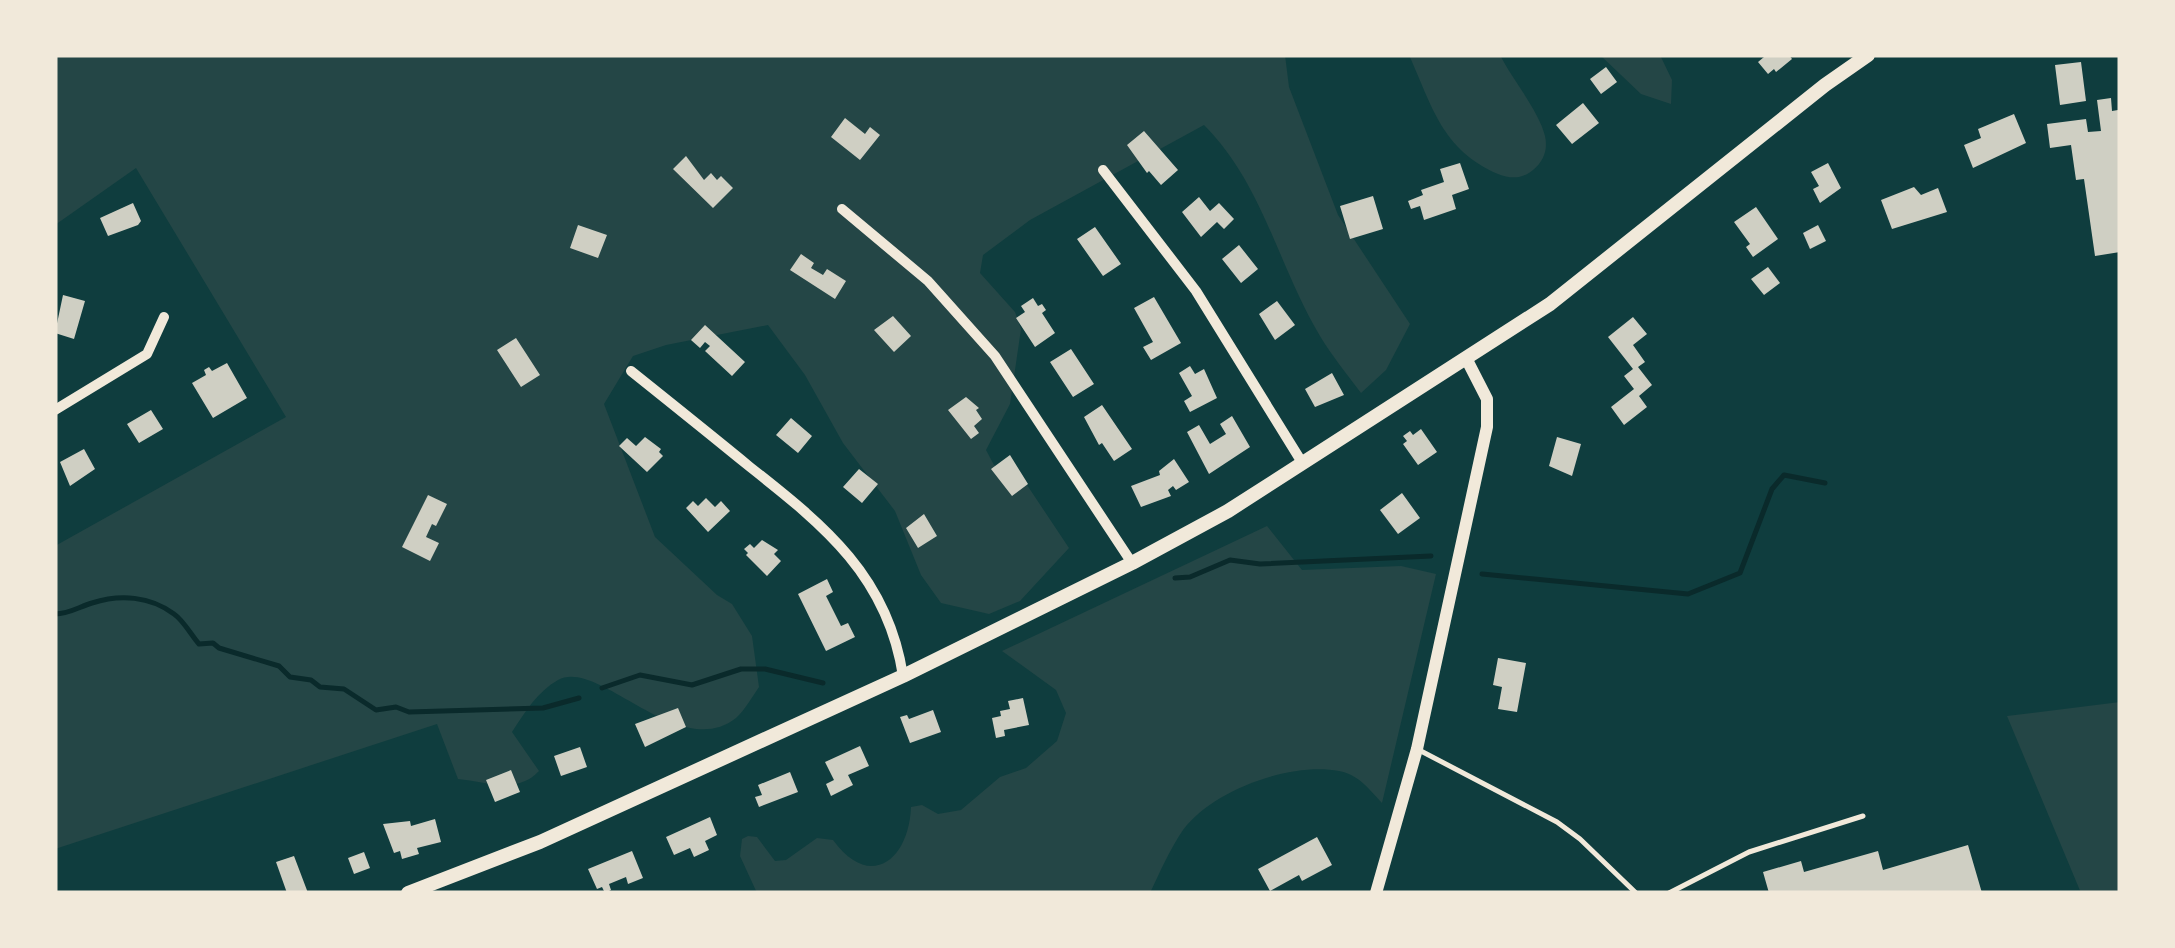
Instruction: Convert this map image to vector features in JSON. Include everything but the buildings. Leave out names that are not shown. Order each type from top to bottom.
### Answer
[{"type":"main road","points":[[408,893],[540,842],[903,676],[1228,511],[1468,360],[1596,270],[1868,55]]},
{"type":"street","points":[[1103,170],[1196,291],[1302,464]]},
{"type":"street","points":[[842,209],[928,281],[996,356],[1132,563]]},
{"type":"street","points":[[55,410],[146,354],[164,317]]},
{"type":"street","points":[[1376,893],[1417,749],[1488,419],[1484,393],[1468,360]]},
{"type":"street","points":[[631,371],[805,510],[838,541],[868,581],[891,622],[903,676]]},
{"type":"lane","points":[[1417,749],[1556,822],[1580,839],[1636,893]]},
{"type":"lane","points":[[1669,893],[1749,852],[1863,816]]},
{"type":"shaded area","points":[[55,55],[1285,55],[1289,87],[1338,215],[1410,324],[1386,370],[1361,393],[1305,309],[1241,173],[1204,125],[1030,220],[983,255],[980,273],[1015,312],[1021,329],[1010,404],[986,450],[994,465],[1025,482],[1069,548],[1020,601],[989,614],[941,603],[921,575],[895,511],[843,443],[805,375],[768,325],[666,345],[633,356],[604,404],[655,537],[717,595],[732,604],[752,636],[759,687],[736,718],[714,728],[690,728],[665,720],[595,683],[575,677],[558,680],[538,696],[512,732],[539,771],[522,782],[502,785],[458,779],[437,724],[55,849],[55,546],[286,417],[136,168],[55,225]]},
{"type":"shaded area","points":[[1409,55],[1500,55],[1542,126],[1545,150],[1537,166],[1525,175],[1507,177],[1464,152],[1441,125]]},
{"type":"shaded area","points":[[1600,55],[1660,55],[1672,80],[1671,104],[1641,94]]},
{"type":"shaded area","points":[[1267,526],[1302,570],[1401,566],[1436,574],[1382,803],[1358,779],[1339,771],[1298,771],[1254,782],[1196,816],[1178,837],[1150,893],[757,893],[740,856],[742,839],[748,836],[757,837],[775,861],[786,860],[817,838],[833,840],[847,855],[873,866],[895,854],[903,842],[911,807],[922,805],[938,814],[961,810],[1000,777],[1026,768],[1057,741],[1066,713],[1056,690],[1002,651]]},
{"type":"shaded area","points":[[2120,702],[2120,893],[2081,893],[2007,716]]},
{"type":"waterway","points":[[1482,574],[1688,594],[1740,573],[1772,489],[1784,475],[1825,483]]},
{"type":"waterway","points":[[1175,578],[1190,577],[1230,560],[1260,564],[1431,556]]},
{"type":"waterway","points":[[55,614],[113,598],[145,600],[174,614],[199,644],[213,643],[279,666],[290,677],[311,680],[320,687],[344,689],[376,710],[543,708],[579,698]]},
{"type":"waterway","points":[[602,688],[640,675],[692,685],[741,669],[765,669],[823,683]]}]
